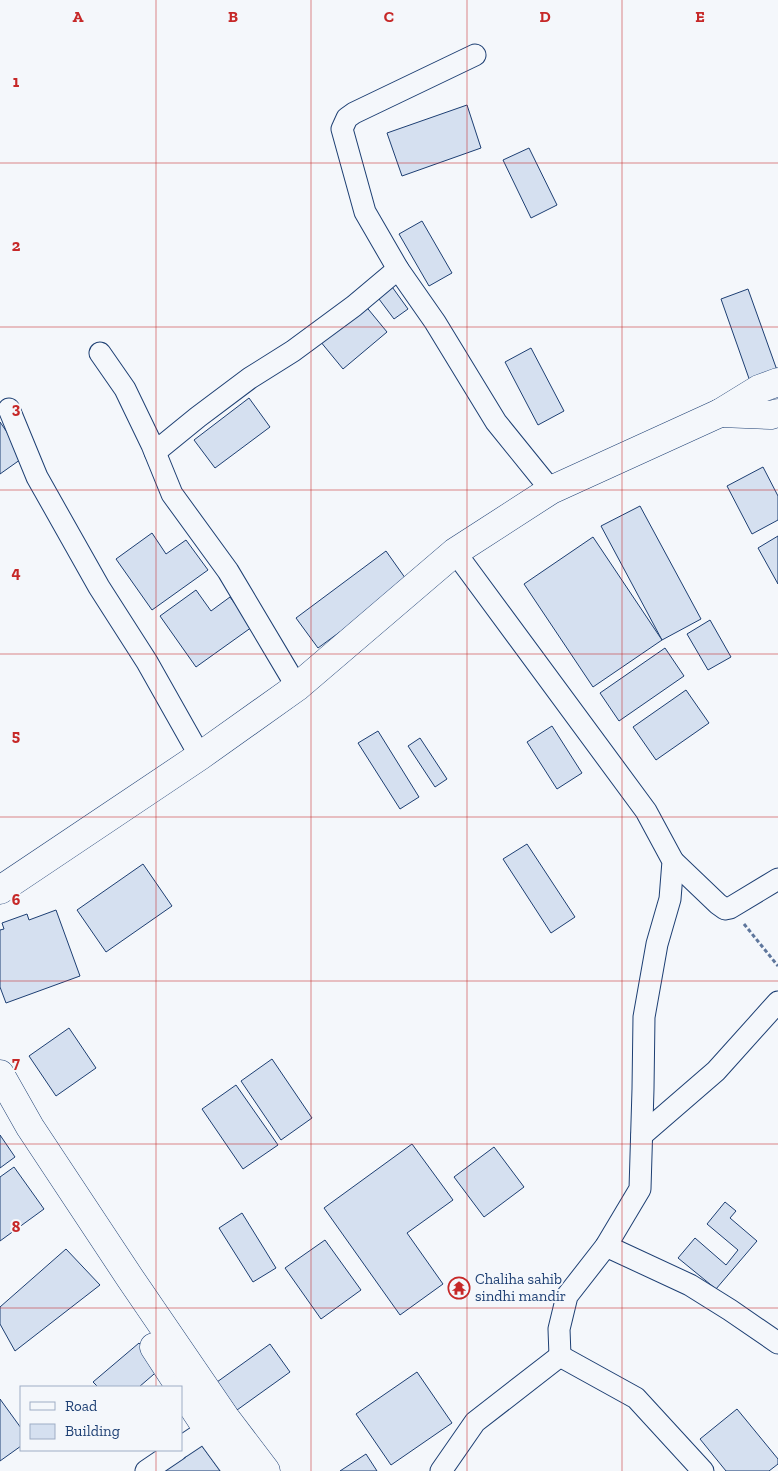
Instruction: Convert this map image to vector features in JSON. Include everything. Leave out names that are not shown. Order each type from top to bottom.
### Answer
[{"type":"street","points":[[475,55],[354,113],[347,118],[342,128],[365,212],[398,269],[435,322],[496,422],[551,490]]},
{"type":"street","points":[[155,452],[250,378],[293,351],[354,306],[398,269]]},
{"type":"street","points":[[100,353],[125,389],[155,452],[172,494],[228,571],[297,687]]},
{"type":"street","points":[[0,890],[200,756],[297,687],[455,552],[551,490],[720,413],[768,386],[776,419],[720,413]]},
{"type":"street","points":[[9,409],[37,477],[100,587],[147,662],[200,756]]},
{"type":"street","points":[[455,552],[646,811],[673,861],[725,909],[730,908],[778,880]]},
{"type":"street","points":[[560,1356],[559,1329],[567,1296],[606,1246],[640,1188],[644,1017],[657,944],[670,899],[673,861]]},
{"type":"street","points":[[642,1135],[716,1071],[778,1002]]},
{"type":"street","points":[[0,1074],[30,1127],[130,1278],[216,1424],[238,1471]]},
{"type":"street","points":[[0,1105],[19,1139],[180,1386]]},
{"type":"street","points":[[606,1246],[690,1286],[730,1310],[778,1343]]},
{"type":"street","points":[[441,1471],[475,1422],[560,1356]]},
{"type":"street","points":[[560,1356],[636,1398],[703,1471]]},
{"type":"street","points":[[182,1389],[266,1471]]},
{"type":"street","points":[[182,1446],[216,1424]]},
{"type":"street","points":[[146,1471],[176,1451]]},
{"type":"path","points":[[730,908],[778,966]]},
{"type":"building","points":[[467,105],[481,148],[402,176],[387,133]]},
{"type":"building","points":[[529,148],[557,205],[531,218],[503,160]]},
{"type":"building","points":[[422,221],[452,273],[429,286],[399,234]]},
{"type":"building","points":[[390,284],[408,309],[394,319],[376,295]]},
{"type":"building","points":[[748,289],[778,373],[752,387],[721,299]]},
{"type":"building","points":[[364,304],[387,332],[343,369],[320,341]]},
{"type":"building","points":[[531,348],[564,411],[538,425],[505,362]]},
{"type":"building","points":[[249,398],[270,427],[215,468],[194,440]]},
{"type":"building","points":[[0,422],[24,457],[0,474]]},
{"type":"building","points":[[763,467],[778,496],[778,520],[752,534],[727,486]]},
{"type":"building","points":[[640,506],[701,619],[662,640],[601,526]]},
{"type":"building","points":[[152,533],[166,554],[186,540],[208,570],[152,610],[116,559]]},
{"type":"building","points":[[778,536],[778,584],[758,548]]},
{"type":"building","points":[[593,537],[662,640],[593,687],[524,584]]},
{"type":"building","points":[[386,551],[408,582],[318,648],[296,618]]},
{"type":"building","points":[[196,590],[211,611],[230,597],[252,627],[196,667],[160,616]]},
{"type":"building","points":[[710,620],[731,657],[708,670],[687,634]]},
{"type":"building","points":[[665,648],[684,676],[619,721],[600,693]]},
{"type":"building","points":[[686,690],[709,723],[656,760],[633,727]]},
{"type":"building","points":[[552,726],[582,773],[557,789],[527,742]]},
{"type":"building","points":[[378,731],[419,797],[400,809],[358,743]]},
{"type":"building","points":[[420,738],[447,779],[435,787],[408,746]]},
{"type":"building","points":[[527,844],[575,917],[551,933],[503,859]]},
{"type":"building","points":[[143,864],[172,906],[106,952],[77,910]]},
{"type":"building","points":[[56,910],[80,976],[6,1003],[0,987],[0,930],[4,929],[2,923],[27,914],[29,920]]},
{"type":"building","points":[[69,1028],[96,1068],[56,1096],[29,1056]]},
{"type":"building","points":[[272,1059],[312,1118],[281,1140],[241,1081]]},
{"type":"building","points":[[236,1085],[278,1145],[243,1169],[202,1109]]},
{"type":"building","points":[[0,1135],[15,1157],[0,1168]]},
{"type":"building","points":[[412,1144],[453,1200],[407,1233],[443,1284],[400,1315],[324,1208]]},
{"type":"building","points":[[494,1147],[524,1187],[484,1217],[454,1177]]},
{"type":"building","points":[[14,1167],[44,1209],[0,1241],[0,1177]]},
{"type":"building","points":[[725,1202],[736,1211],[730,1218],[757,1241],[716,1289],[678,1258],[695,1238],[726,1265],[738,1250],[707,1224]]},
{"type":"building","points":[[242,1213],[276,1268],[253,1282],[219,1228]]},
{"type":"building","points":[[325,1240],[361,1290],[321,1319],[285,1268]]},
{"type":"building","points":[[66,1249],[100,1285],[15,1351],[0,1324],[0,1307]]},
{"type":"building","points":[[139,1343],[161,1368],[140,1386],[97,1386],[93,1382]]},
{"type":"building","points":[[270,1344],[290,1372],[237,1410],[217,1382]]},
{"type":"building","points":[[417,1372],[452,1423],[391,1465],[356,1414]]},
{"type":"building","points":[[0,1399],[20,1427],[20,1447],[0,1461]]},
{"type":"building","points":[[737,1409],[778,1459],[778,1464],[769,1471],[726,1471],[700,1439]]},
{"type":"building","points":[[201,1445],[220,1471],[165,1471]]},
{"type":"building","points":[[366,1454],[377,1471],[340,1471]]},
{"type":"place","name":"Chaliha sahib sindhi mandir","points":[[459,1288]]}]
